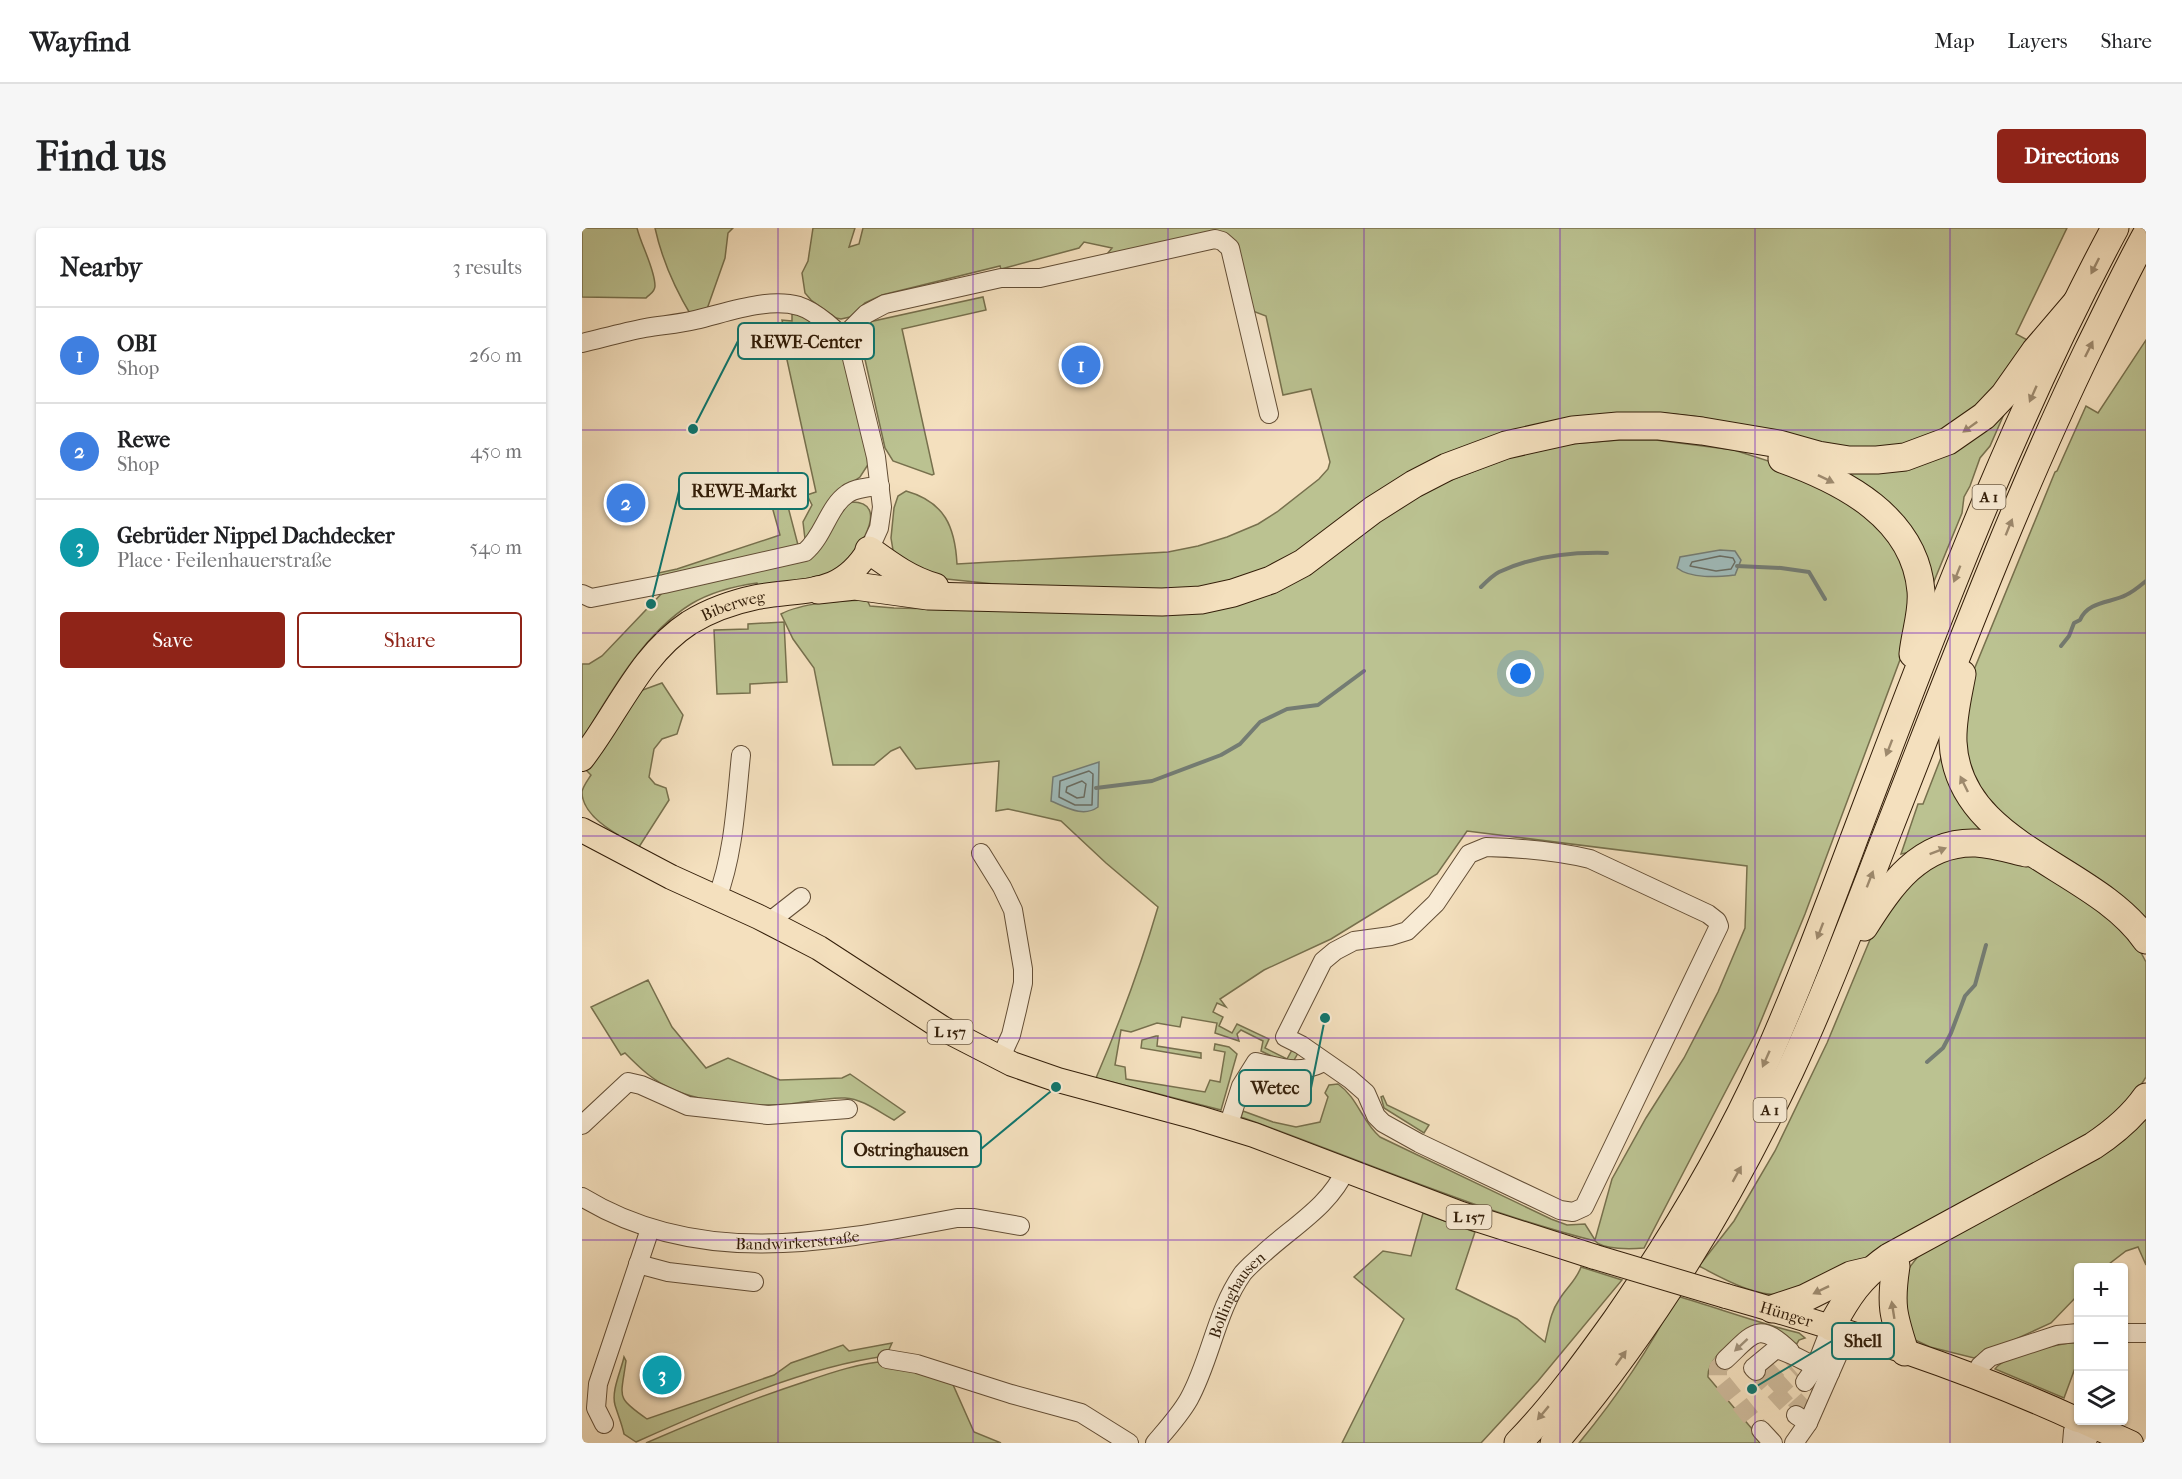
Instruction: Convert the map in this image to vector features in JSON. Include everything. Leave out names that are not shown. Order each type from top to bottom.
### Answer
[{"type":"highway","name":"A 1","points":[[1518,1443],[1569,1383],[1626,1306],[1685,1214],[1726,1140],[1765,1061],[1800,980],[1910,694],[2004,459],[2076,303],[2115,228]]},
{"type":"highway","name":"A 1","points":[[1554,1443],[1586,1405],[1630,1345],[1709,1225],[1790,1071],[1824,992],[2022,494],[2067,395],[2146,235]]},
{"type":"highway","points":[[818,590],[855,586],[928,596],[1162,602],[1202,600],[1223,596],[1271,580],[1303,563],[1373,510],[1414,484],[1447,467],[1506,445],[1561,432],[1618,426],[1681,428],[1779,444],[1818,455],[1849,460],[1905,457],[1933,448],[1961,433],[1984,416],[2004,395],[2035,351],[2076,303]]},
{"type":"highway","points":[[1735,438],[1840,485],[1876,509],[1900,532],[1916,563],[1921,592],[1921,611],[1914,642],[1910,694]]},
{"type":"highway","points":[[866,555],[912,579],[949,591],[978,596]]},
{"type":"highway","points":[[866,555],[875,580],[892,591]]},
{"type":"highway","points":[[1970,620],[1953,724],[1956,763],[1963,783],[1980,809],[1994,824],[2033,855],[2070,875],[2104,898],[2126,917],[2146,940]]},
{"type":"highway","points":[[1824,992],[1886,893],[1900,875],[1915,863],[1943,848],[1974,843],[2033,855]]},
{"type":"highway","points":[[1839,1329],[1845,1301],[1883,1268],[1889,1257],[2098,1143],[2129,1117],[2146,1097]]},
{"type":"highway","points":[[1772,1309],[1805,1298],[1851,1275],[1883,1268]]},
{"type":"highway","points":[[1883,1268],[1892,1311],[1905,1352]]},
{"type":"main road","name":"Biberweg","points":[[582,759],[640,671],[686,625],[702,615],[739,601],[818,590],[843,580],[866,555]]},
{"type":"main road","name":"L 157","points":[[582,830],[671,877],[769,922],[840,960],[942,1028],[1000,1059],[1058,1080],[1228,1126],[1346,1169]]},
{"type":"main road","name":"Hünger","points":[[1346,1169],[1461,1214],[1595,1257],[1839,1329],[1975,1376],[2083,1426],[2130,1443]]},
{"type":"street","points":[[582,343],[693,321],[747,307],[781,304],[800,306],[843,337],[866,314],[885,304],[1001,278],[1040,278],[1215,239],[1222,241],[1230,248],[1269,414]]},
{"type":"street","name":"Biberweg","points":[[843,337],[849,346],[876,457],[880,486],[882,519],[866,555]]},
{"type":"street","points":[[582,594],[591,598],[675,582],[805,552],[820,537],[838,503],[848,492],[880,486]]},
{"type":"street","points":[[717,898],[731,837],[741,755]]},
{"type":"street","points":[[1486,847],[1519,848],[1570,854],[1590,859],[1708,914],[1717,921],[1719,926],[1584,1207],[1573,1212],[1560,1210],[1419,1143],[1383,1123],[1376,1116],[1366,1094],[1350,1078],[1324,1062],[1301,1045],[1286,1038],[1323,961],[1335,951],[1354,942],[1407,931],[1436,903],[1469,854],[1486,847]]},
{"type":"street","points":[[981,853],[1013,910],[1023,969],[1023,983],[1011,1035],[1000,1059]]},
{"type":"street","points":[[769,922],[801,897]]},
{"type":"street","points":[[1228,1126],[1241,1086],[1256,1062],[1292,1071],[1304,1070],[1324,1062]]},
{"type":"street","points":[[582,1125],[628,1082],[641,1085],[688,1106],[768,1115],[848,1109]]},
{"type":"street","name":"Bollinghausen","points":[[1155,1443],[1188,1400],[1226,1305],[1243,1274],[1269,1248],[1326,1200],[1340,1182],[1346,1169]]},
{"type":"street","name":"Bandwirkerstraße","points":[[582,1197],[650,1229],[720,1241],[775,1245],[853,1237],[957,1218],[974,1218],[1020,1226]]},
{"type":"street","points":[[604,1424],[596,1408],[598,1384],[650,1229]]},
{"type":"street","points":[[638,1264],[668,1272],[754,1282]]},
{"type":"street","points":[[1794,1443],[1802,1419],[1808,1371],[1839,1329]]},
{"type":"street","points":[[1725,1360],[1752,1335],[1759,1332],[1779,1340],[1808,1371]]},
{"type":"street","points":[[2128,1333],[2146,1334]]},
{"type":"street","points":[[1975,1376],[1980,1366],[1990,1357],[2057,1335],[2074,1334]]},
{"type":"street","points":[[1756,1371],[1753,1368],[1776,1349],[1808,1371]]},
{"type":"street","points":[[887,1359],[917,1364],[1011,1394],[1081,1413],[1129,1443]]},
{"type":"street","points":[[2072,1443],[2073,1431],[2083,1426]]},
{"type":"green space","points":[[582,228],[637,228],[653,272],[655,286],[652,293],[646,298],[582,297]]},
{"type":"green space","points":[[655,228],[733,228],[728,233],[725,258],[707,309],[692,317],[670,274]]},
{"type":"green space","points":[[813,228],[855,228],[849,247],[859,244],[863,228],[2067,228],[2016,334],[2033,343],[1977,411],[1923,442],[1858,451],[1700,417],[1664,413],[1615,413],[1563,420],[1264,572],[1185,592],[1031,588],[937,578],[896,556],[891,538],[894,508],[898,496],[906,491],[930,502],[939,509],[954,539],[957,564],[1168,552],[1227,537],[1258,524],[1319,479],[1328,469],[1330,462],[1311,389],[1283,395],[1266,316],[1250,310],[1232,240],[1103,259],[1112,248],[1084,242],[1079,248],[1001,269],[1000,266],[882,295],[865,303],[850,317],[841,319],[836,318],[811,300],[805,293],[802,273],[808,261]]},
{"type":"green space","points":[[983,297],[986,310],[902,329],[934,474],[893,461],[885,448],[864,355],[858,340],[863,328],[869,322]]},
{"type":"green space","points":[[792,312],[827,332],[843,355],[869,463],[860,477],[854,481],[805,539],[803,522],[812,505],[807,495],[816,492],[780,328],[783,325],[782,320],[792,321]]},
{"type":"green space","points":[[2146,340],[2146,923],[2008,828],[1964,764],[1967,687],[2055,472],[2086,406],[2098,413]]},
{"type":"green space","points":[[2008,405],[1990,446],[1980,458],[1964,497],[1962,513],[1930,591],[1833,467],[1864,469]]},
{"type":"green space","points":[[1656,440],[1734,450],[1787,467],[1866,510],[1911,572],[1907,641],[1805,914],[1756,1033],[1644,1248],[1604,1246],[1595,1241],[1505,1214],[1241,1117],[1243,1111],[1273,1122],[1296,1127],[1320,1122],[1328,1097],[1325,1093],[1329,1085],[1338,1084],[1350,1096],[1380,1137],[1551,1219],[1567,1225],[1585,1224],[1595,1240],[1612,1179],[1646,1118],[1684,1058],[1718,992],[1745,928],[1747,866],[1467,831],[1437,874],[1331,939],[1264,970],[1220,999],[1226,1007],[1217,1003],[1213,1012],[1223,1017],[1219,1026],[1232,1033],[1237,1024],[1269,1039],[1265,1048],[1287,1059],[1292,1050],[1298,1053],[1293,1062],[1261,1051],[1263,1041],[1241,1030],[1237,1034],[1239,1041],[1215,1033],[1217,1023],[1182,1017],[1180,1027],[1157,1023],[1131,1032],[1121,1030],[1115,1065],[1125,1067],[1126,1079],[1205,1092],[1210,1080],[1220,1082],[1225,1052],[1214,1050],[1215,1044],[1229,1047],[1237,1054],[1221,1110],[1096,1078],[1130,993],[1158,907],[1061,821],[1008,809],[996,811],[999,761],[916,769],[900,747],[891,751],[874,765],[833,765],[814,668],[793,639],[781,614],[811,605],[867,600],[870,606],[894,608],[1164,614],[1372,522],[1441,484],[1508,458],[1569,444]]},
{"type":"green space","points":[[786,499],[798,545],[658,577],[658,573],[677,569],[780,535],[771,503]]},
{"type":"green space","points":[[852,502],[865,505],[870,512],[870,523],[857,549],[840,569],[824,576],[759,587],[757,583],[732,588],[691,604],[674,616],[643,647],[616,684],[582,740],[582,664],[589,664],[602,656],[664,591],[768,568],[834,523]]},
{"type":"green space","points":[[784,622],[787,682],[750,684],[750,693],[717,694],[714,630],[748,629],[748,624]]},
{"type":"green space","points":[[662,683],[683,715],[677,734],[662,739],[654,749],[649,777],[655,784],[666,788],[669,800],[639,847],[595,818],[588,810],[582,792],[591,775],[586,770],[603,750],[637,692]]},
{"type":"green space","points":[[1942,755],[1996,834],[1901,854],[1918,804],[1923,804]]},
{"type":"green space","points":[[1951,855],[2018,858],[2110,917],[2139,949],[2146,962],[2146,1077],[2139,1088],[2100,1129],[1810,1287],[1781,1295],[1756,1292],[1699,1266],[1734,1221],[1775,1151],[1827,1043],[1874,930],[1900,887]]},
{"type":"green space","points":[[648,980],[672,1027],[706,1068],[728,1058],[780,1080],[842,1078],[850,1074],[905,1112],[894,1120],[864,1103],[845,1098],[775,1105],[726,1103],[693,1096],[664,1085],[648,1075],[625,1053],[621,1055],[591,1007]]},
{"type":"green space","points":[[1158,1036],[1157,1046],[1201,1053],[1201,1058],[1141,1048],[1142,1040]]},
{"type":"green space","points":[[1383,1096],[1387,1105],[1429,1125],[1424,1133],[1384,1108],[1381,1097]]},
{"type":"green space","points":[[2146,1114],[2146,1265],[2138,1247],[2126,1251],[2110,1263],[2074,1263],[2074,1299],[2051,1323],[1974,1358],[1930,1347],[1913,1339],[1904,1326],[1906,1272],[1919,1255]]},
{"type":"green space","points":[[1423,1213],[1475,1232],[1456,1289],[1517,1319],[1545,1342],[1556,1305],[1581,1267],[1622,1280],[1538,1381],[1481,1443],[1342,1443],[1404,1319],[1354,1277],[1383,1251],[1411,1256]]},
{"type":"green space","points":[[1677,1296],[1799,1333],[1805,1338],[1799,1340],[1796,1345],[1749,1330],[1723,1350],[1709,1369],[1708,1377],[1764,1443],[1579,1443],[1632,1372]]},
{"type":"green space","points":[[892,1343],[886,1356],[823,1369],[759,1390],[636,1442],[624,1434],[615,1405],[615,1387],[624,1357],[626,1361],[623,1396],[630,1406],[647,1419],[774,1375],[791,1363],[843,1345],[849,1351]]},
{"type":"green space","points":[[2074,1343],[2074,1371],[2064,1398],[1995,1369],[2021,1354]]},
{"type":"green space","points":[[888,1361],[950,1378],[974,1432],[1001,1443],[646,1443],[726,1410],[827,1374]]},
{"type":"water","points":[[1720,550],[1735,551],[1741,560],[1735,575],[1697,576],[1677,568],[1680,557]]},
{"type":"water","points":[[1099,762],[1098,807],[1080,812],[1051,801],[1053,777]]},
{"type":"waterway","points":[[1481,587],[1499,572],[1525,562],[1566,554],[1607,553]]},
{"type":"waterway","points":[[1737,566],[1809,572],[1825,599]]},
{"type":"waterway","points":[[2061,646],[2069,636],[2074,623],[2080,620],[2088,609],[2129,594],[2146,581]]},
{"type":"waterway","points":[[1096,788],[1152,781],[1221,755],[1240,744],[1260,722],[1287,709],[1318,705],[1364,671]]},
{"type":"waterway","points":[[1927,1062],[1943,1048],[1951,1033],[1965,996],[1975,985],[1986,945]]},
{"type":"tunnel","points":[[1725,1360],[1718,1368],[1718,1377],[1761,1430]]},
{"type":"tunnel","points":[[1765,1381],[1786,1361]]},
{"type":"tunnel","points":[[1756,1371],[1796,1415]]},
{"type":"tunnel","points":[[1774,1392],[1796,1372]]},
{"type":"tunnel","points":[[1794,1412],[1815,1393]]},
{"type":"place","name":"OBI","points":[[1081,365]]},
{"type":"place","name":"REWE-Center","points":[[693,429]]},
{"type":"place","name":"Rewe","points":[[626,503]]},
{"type":"place","name":"REWE-Markt","points":[[651,604]]},
{"type":"place","name":"Wetec","points":[[1325,1018]]},
{"type":"place","name":"Ostringhausen","points":[[1056,1087]]},
{"type":"place","name":"Gebrüder Nippel Dachdecker","points":[[662,1375]]},
{"type":"place","name":"Shell","points":[[1752,1389]]}]
